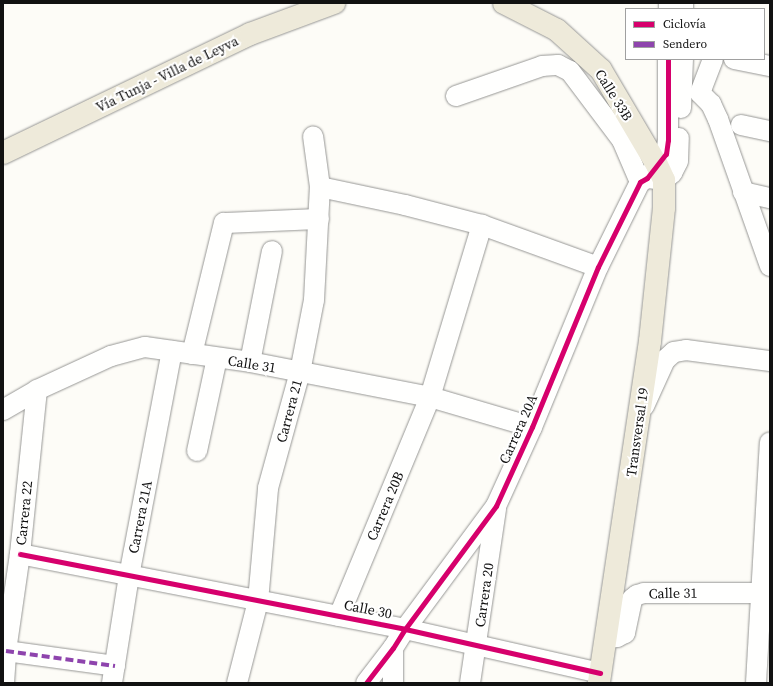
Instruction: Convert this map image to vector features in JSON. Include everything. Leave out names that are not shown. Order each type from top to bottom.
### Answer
[{"type":"main road","name":"Vía Tunja - Villa de Leyva","points":[[3,153],[250,34],[334,3]]},
{"type":"main road","name":"Calle 33B","points":[[504,3],[557,30],[601,70],[652,176]]},
{"type":"main road","name":"Transversal 19","points":[[599,678],[650,341],[664,208],[652,176]]},
{"type":"street","points":[[652,176],[666,154],[668,140],[668,60]]},
{"type":"street","points":[[683,60],[691,93],[711,104],[718,119],[770,266]]},
{"type":"street","points":[[652,176],[672,173],[678,161],[691,93],[712,60]]},
{"type":"street","points":[[739,60],[770,66]]},
{"type":"street","points":[[456,96],[542,66],[558,65],[570,71],[622,140],[652,176]]},
{"type":"street","points":[[741,125],[770,131]]},
{"type":"street","name":"Carrera 21","points":[[237,683],[258,601],[268,488],[300,372],[314,300],[320,187],[313,136]]},
{"type":"street","name":"Carrera 20A","points":[[366,683],[394,648],[405,629],[496,506],[532,427],[598,268],[652,176]]},
{"type":"street","points":[[320,187],[405,205],[482,225],[598,268]]},
{"type":"street","points":[[743,192],[770,198]]},
{"type":"street","points":[[192,354],[224,223],[319,219]]},
{"type":"street","points":[[430,397],[482,225]]},
{"type":"street","points":[[250,362],[272,251]]},
{"type":"street","name":"Calle 31","points":[[3,410],[37,390],[111,356],[145,347],[250,362],[430,397],[532,427]]},
{"type":"street","points":[[640,415],[665,360],[674,352],[686,350],[770,361]]},
{"type":"street","name":"Carrera 21A","points":[[113,675],[129,576],[172,352]]},
{"type":"street","points":[[198,451],[217,358]]},
{"type":"street","name":"Carrera 22","points":[[4,683],[6,651],[20,554],[37,390]]},
{"type":"street","name":"Carrera 20B","points":[[339,616],[430,397]]},
{"type":"street","points":[[756,683],[765,593],[770,442]]},
{"type":"street","name":"Carrera 20","points":[[470,683],[477,644],[496,506]]},
{"type":"street","name":"Calle 30","points":[[20,554],[477,644],[599,678]]},
{"type":"street","name":"Calle 31","points":[[606,638],[617,637],[625,634],[632,599],[637,595],[644,593],[765,593]]},
{"type":"street","points":[[393,683],[394,648]]},
{"type":"street","points":[[6,651],[113,675]]},
{"type":"marked path","points":[[6,651],[115,666]]},
{"type":"cycle path","points":[[366,683],[496,506],[532,427],[598,267],[640,182],[647,178],[666,154],[668,140],[668,60]]},
{"type":"cycle path","points":[[20,554],[405,629],[600,673]]}]
